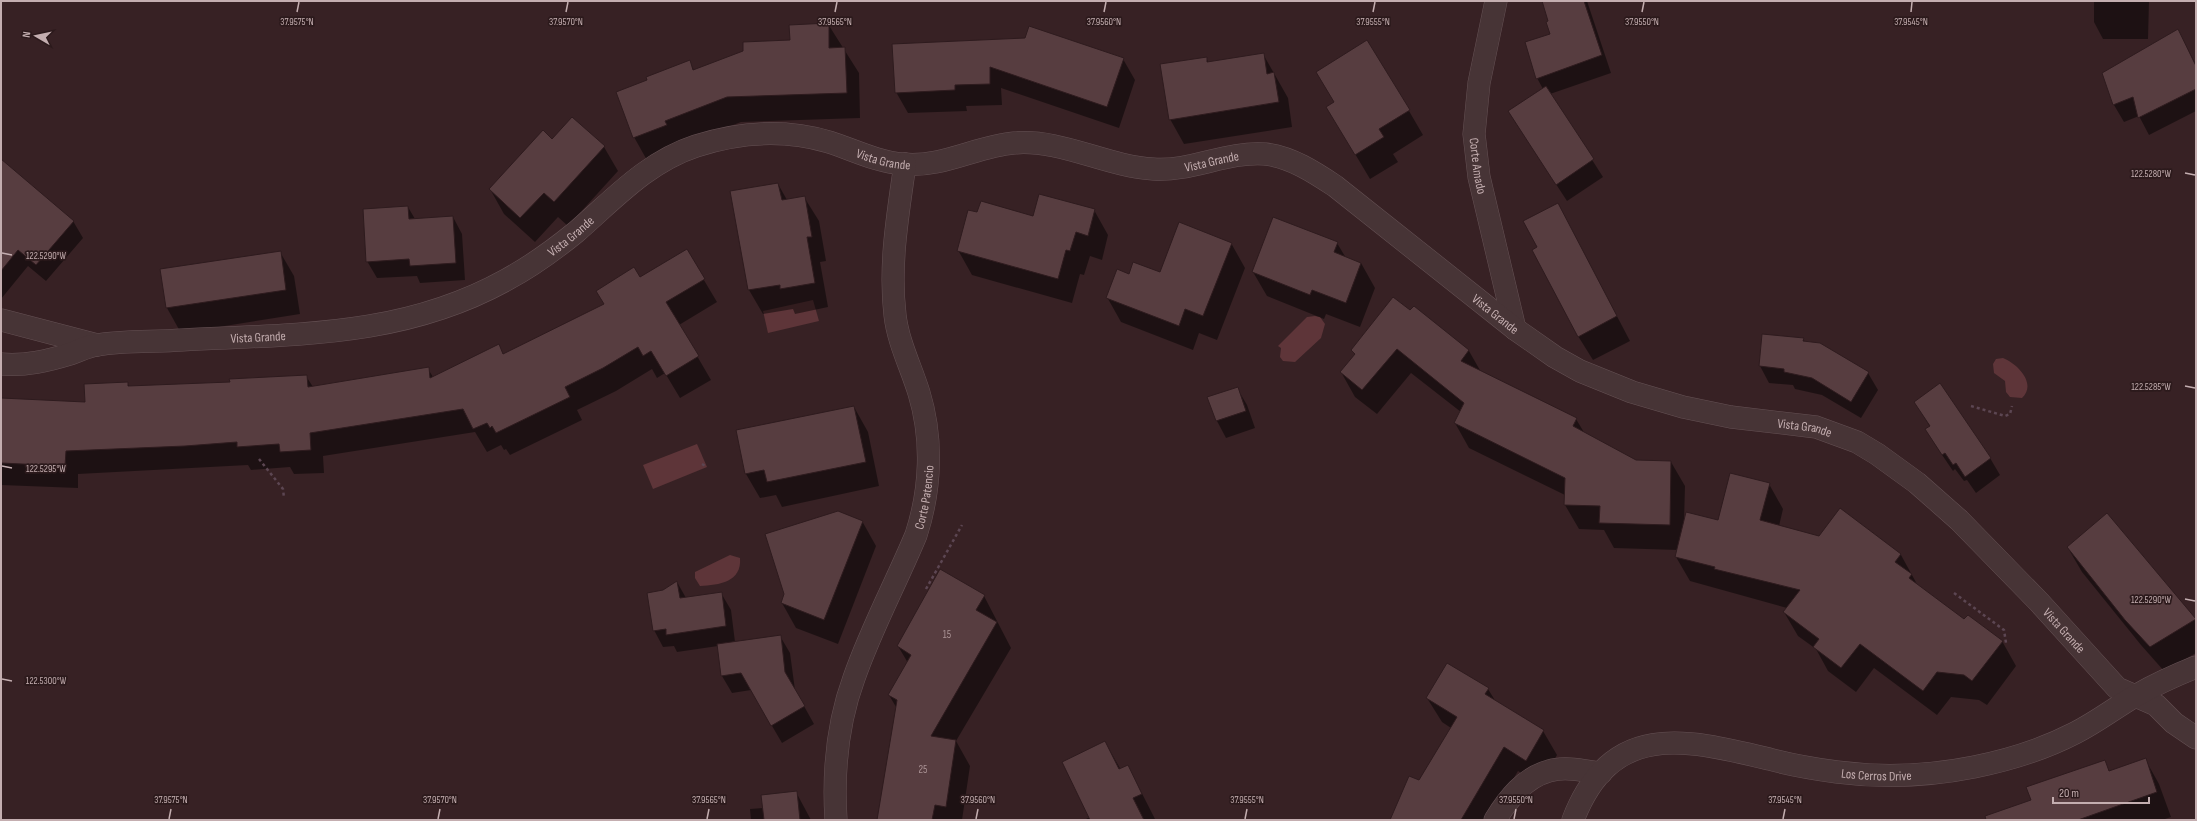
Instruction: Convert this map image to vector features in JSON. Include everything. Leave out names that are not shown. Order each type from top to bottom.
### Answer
[{"type":"street","name":"Corte Amado","points":[[1496,1],[1480,83],[1474,134],[1479,177],[1515,329]]},
{"type":"street","name":"Vista Grande","points":[[1,364],[36,364],[97,345],[326,333],[379,326],[428,314],[478,294],[529,268],[553,250],[635,179],[672,155],[715,141],[763,133],[808,137],[876,159],[905,164],[920,164],[952,159],[1012,143],[1032,142],[1054,145],[1128,166],[1156,170],[1204,164],[1248,154],[1267,154],[1289,160],[1312,171],[1335,186],[1515,329],[1555,357],[1580,371],[1632,392],[1704,412],[1816,427],[1857,442],[1877,454],[1918,483],[1959,520],[2039,602],[2112,683],[2124,692],[2156,705],[2174,723],[2196,738]]},
{"type":"street","name":"Corte Patencio","points":[[836,820],[836,755],[846,705],[861,658],[916,535],[922,517],[927,484],[928,430],[919,392],[899,333],[893,297],[895,234],[905,164]]},
{"type":"street","name":"Vista Grande","points":[[1,320],[97,345]]},
{"type":"street","name":"Los Cerros Drive","points":[[1573,820],[1585,794],[1601,772],[1620,756],[1653,743],[1666,742],[1706,745],[1795,764],[1855,774],[1914,775],[1954,770],[2010,758],[2062,740],[2090,725],[2135,696],[2163,681],[2196,667]]},
{"type":"street","points":[[1495,820],[1508,799],[1514,793],[1525,784],[1549,771],[1569,769],[1601,772]]},
{"type":"path","points":[[1971,406],[2005,416],[2010,414],[2012,406]]},
{"type":"path","points":[[259,458],[284,489],[284,498]]},
{"type":"path","points":[[702,464],[707,467]]},
{"type":"path","points":[[926,589],[962,525]]},
{"type":"path","points":[[1954,593],[2004,630],[2006,643]]},
{"type":"shaded area","points":[[813,300],[819,321],[768,333],[763,311]]},
{"type":"shaded area","points":[[1307,317],[1320,317],[1325,324],[1321,338],[1295,362],[1283,361],[1280,357],[1281,348],[1278,346]]},
{"type":"shaded area","points":[[2003,358],[2020,370],[2027,381],[2026,393],[2022,398],[2010,397],[2006,392],[2005,381],[1994,373],[1993,364],[1996,359]]},
{"type":"shaded area","points":[[697,444],[707,467],[653,489],[643,465]]},
{"type":"shaded area","points":[[730,555],[740,558],[740,566],[733,577],[728,581],[715,585],[700,586],[695,578],[695,572]]},
{"type":"building","points":[[1542,1],[1584,1],[1602,55],[1536,79],[1525,42],[1550,34]]},
{"type":"building","points":[[829,23],[829,48],[845,47],[847,93],[727,97],[665,121],[667,125],[633,138],[616,92],[647,80],[646,77],[690,60],[693,70],[743,51],[743,42],[790,40],[789,25]]},
{"type":"building","points":[[1029,26],[1124,58],[1107,107],[990,67],[990,84],[955,85],[955,90],[895,93],[892,44],[1025,38]]},
{"type":"building","points":[[2178,29],[2196,66],[2196,89],[2138,118],[2133,97],[2113,105],[2102,73]]},
{"type":"building","points":[[1367,40],[1410,110],[1379,129],[1384,137],[1355,155],[1326,107],[1334,102],[1316,72]]},
{"type":"building","points":[[1264,53],[1267,74],[1274,72],[1279,102],[1169,120],[1160,64],[1207,57],[1207,62]]},
{"type":"building","points":[[1546,86],[1594,159],[1556,185],[1508,111]]},
{"type":"building","points":[[572,117],[605,146],[554,202],[544,193],[520,218],[489,189],[543,130],[552,139]]},
{"type":"building","points":[[1,159],[74,221],[36,265],[18,250],[1,271]]},
{"type":"building","points":[[778,183],[782,200],[805,196],[812,237],[807,237],[815,283],[780,289],[780,285],[748,290],[730,191]]},
{"type":"building","points":[[1039,194],[1095,209],[1088,236],[1076,232],[1070,251],[1066,250],[1058,279],[957,251],[968,210],[977,212],[981,201],[1033,216]]},
{"type":"building","points":[[1558,203],[1617,316],[1578,337],[1532,250],[1537,247],[1523,221]]},
{"type":"building","points":[[408,206],[409,219],[453,216],[456,263],[410,266],[409,259],[366,262],[363,209]]},
{"type":"building","points":[[1273,217],[1338,242],[1334,252],[1361,263],[1346,303],[1312,290],[1310,295],[1252,272]]},
{"type":"building","points":[[1179,222],[1232,243],[1203,316],[1185,309],[1179,326],[1106,298],[1117,269],[1129,274],[1133,262],[1160,272]]},
{"type":"building","points":[[687,249],[705,279],[666,302],[699,356],[666,376],[651,351],[643,356],[638,347],[603,368],[565,387],[570,397],[496,433],[492,426],[490,428],[487,423],[473,429],[463,409],[310,433],[311,450],[280,452],[279,444],[237,447],[237,442],[185,446],[66,451],[65,466],[1,463],[1,398],[85,402],[84,384],[128,382],[128,386],[230,382],[229,379],[307,375],[308,387],[429,367],[430,378],[499,344],[503,354],[604,304],[596,291],[634,267],[640,277]]},
{"type":"building","points":[[281,251],[286,290],[166,308],[160,269]]},
{"type":"building","points":[[1393,297],[1410,310],[1414,306],[1469,350],[1461,361],[1577,418],[1573,426],[1636,460],[1671,461],[1670,525],[1599,523],[1600,506],[1564,505],[1565,478],[1454,423],[1464,403],[1397,349],[1362,390],[1340,372],[1355,354],[1351,350]]},
{"type":"building","points":[[1762,334],[1804,338],[1803,341],[1820,343],[1869,372],[1851,402],[1812,378],[1784,372],[1784,369],[1759,366]]},
{"type":"building","points":[[1940,383],[1991,458],[1965,477],[1956,463],[1953,465],[1945,453],[1942,455],[1925,429],[1930,426],[1914,402]]},
{"type":"building","points":[[1238,387],[1246,411],[1216,421],[1207,397]]},
{"type":"building","points":[[854,406],[866,462],[767,482],[764,470],[745,474],[736,430]]},
{"type":"building","points":[[1730,473],[1770,483],[1760,520],[1819,536],[1840,508],[1901,554],[1895,562],[1912,574],[1909,578],[1964,619],[1968,615],[2003,641],[1972,681],[1964,675],[1937,672],[1923,691],[1860,644],[1841,668],[1813,647],[1819,639],[1783,612],[1800,590],[1714,569],[1715,567],[1675,557],[1686,512],[1718,520]]},
{"type":"building","points":[[838,511],[863,521],[824,620],[781,603],[784,594],[765,534]]},
{"type":"building","points":[[2107,513],[2196,619],[2150,647],[2125,620],[2067,547]]},
{"type":"building","points":[[940,569],[985,595],[976,610],[997,622],[931,736],[956,740],[946,807],[935,805],[932,820],[877,820],[897,700],[888,695],[911,655],[897,646]]},
{"type":"building","points":[[677,581],[680,598],[722,592],[726,626],[666,635],[666,629],[653,631],[647,593],[663,590]]},
{"type":"building","points":[[781,635],[785,672],[805,706],[771,726],[741,673],[721,676],[717,644]]},
{"type":"building","points":[[1447,663],[1489,688],[1485,694],[1544,730],[1526,761],[1504,747],[1461,820],[1390,820],[1409,776],[1419,780],[1457,717],[1426,698]]},
{"type":"building","points":[[1105,741],[1119,769],[1128,765],[1142,794],[1133,798],[1144,820],[1090,820],[1062,762]]},
{"type":"building","points":[[2146,758],[2157,792],[2078,820],[1986,820],[1985,816],[2031,800],[2026,787],[2105,760],[2109,771]]},
{"type":"building","points":[[797,791],[800,820],[764,820],[761,795]]}]
